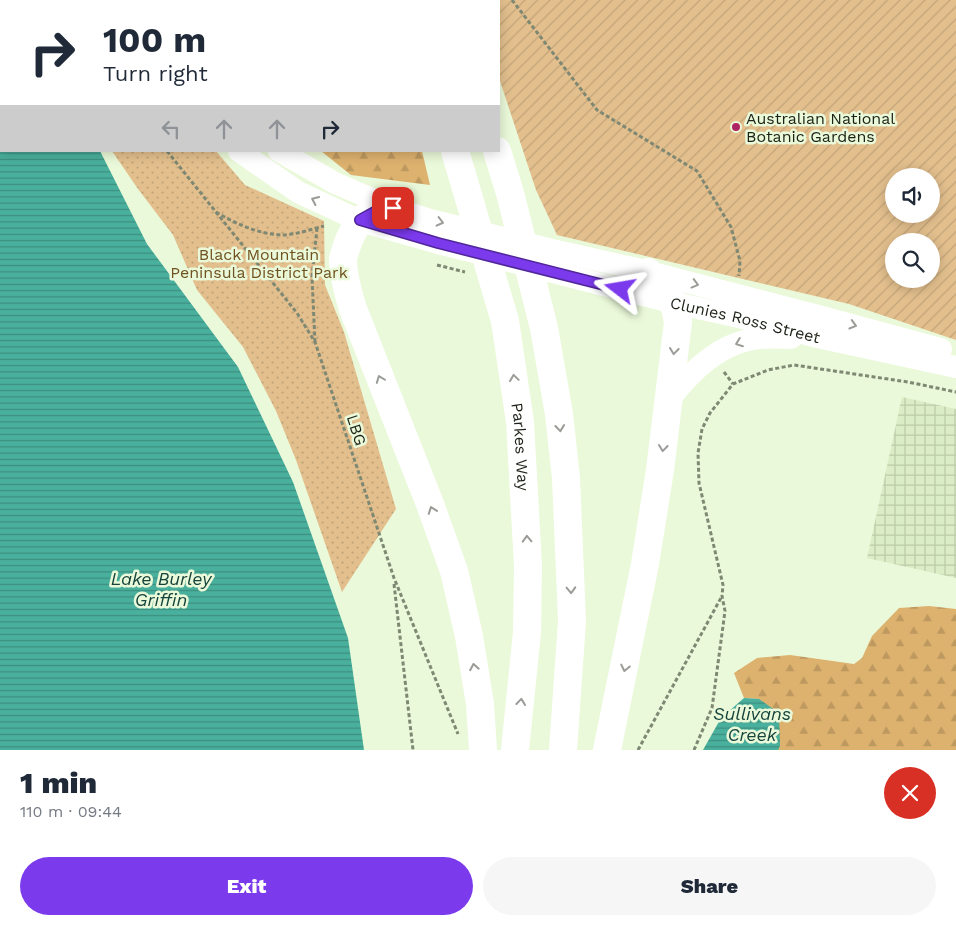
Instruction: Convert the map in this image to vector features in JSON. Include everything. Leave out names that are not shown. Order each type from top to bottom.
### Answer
[{"type":"highway","name":"Parkes Way","points":[[455,152],[505,321],[520,422],[526,496],[527,632],[515,750]]},
{"type":"highway","points":[[497,152],[510,193],[544,328],[559,414],[566,478],[571,558],[572,621],[562,750]]},
{"type":"highway","points":[[393,208],[380,209],[360,220],[354,229],[343,257],[345,280],[352,309],[430,504],[454,571],[469,636],[480,704],[472,746]]},
{"type":"highway","points":[[607,750],[646,564],[660,470],[678,322],[675,303],[667,290],[648,272]]},
{"type":"street","name":"Clunies Ross Street","points":[[240,152],[298,192],[360,220],[438,243],[675,303],[956,367]]},
{"type":"street","name":"Clunies Ross Street","points":[[281,152],[335,183],[393,208],[430,220],[648,272],[956,353]]},
{"type":"street","points":[[669,400],[677,389],[703,364],[726,348],[748,340],[778,337],[822,338]]},
{"type":"path","points":[[512,0],[598,110],[697,171],[731,227],[740,261],[739,296]]},
{"type":"path","name":"LBG","points":[[168,152],[296,313],[315,342],[394,578],[472,746]]},
{"type":"path","points":[[214,210],[235,223],[258,231],[284,235],[317,228],[312,277],[315,342]]},
{"type":"path","points":[[638,750],[722,596],[724,585],[699,483],[698,453],[702,429],[710,413],[733,384],[768,370],[794,365],[908,382],[956,392]]},
{"type":"path","points":[[394,578],[413,750]]},
{"type":"path","points":[[694,750],[712,708],[726,611],[722,596]]},
{"type":"shaded area","points":[[902,397],[956,409],[956,578],[867,558]]},
{"type":"green space","name":"Australian National Botanic Gardens","points":[[500,0],[956,0],[956,340],[849,304],[557,235],[536,190],[500,81]]},
{"type":"green space","name":"Black Mountain Peninsula District Park","points":[[113,152],[217,152],[245,185],[324,221],[325,285],[344,332],[396,509],[342,592],[296,460],[276,411],[243,347],[197,290],[173,235]]},
{"type":"green space","points":[[322,152],[422,152],[430,185],[351,175]]},
{"type":"green space","points":[[929,606],[956,609],[956,750],[777,750],[759,699],[744,698],[734,673],[757,658],[790,655],[854,664],[862,658],[872,636],[899,608]]},
{"type":"water","name":"Lake Burley Griffin","points":[[0,152],[101,152],[147,244],[238,367],[293,482],[348,638],[364,750],[0,750]]},
{"type":"water","name":"Sullivans Creek","points":[[744,698],[759,699],[779,713],[780,746],[778,750],[703,750],[721,718]]},
{"type":"place","name":"Australian National Botanic Gardens","points":[[736,127]]},
{"type":"route","points":[[393,208],[380,209],[360,220],[438,243],[620,289]]}]
